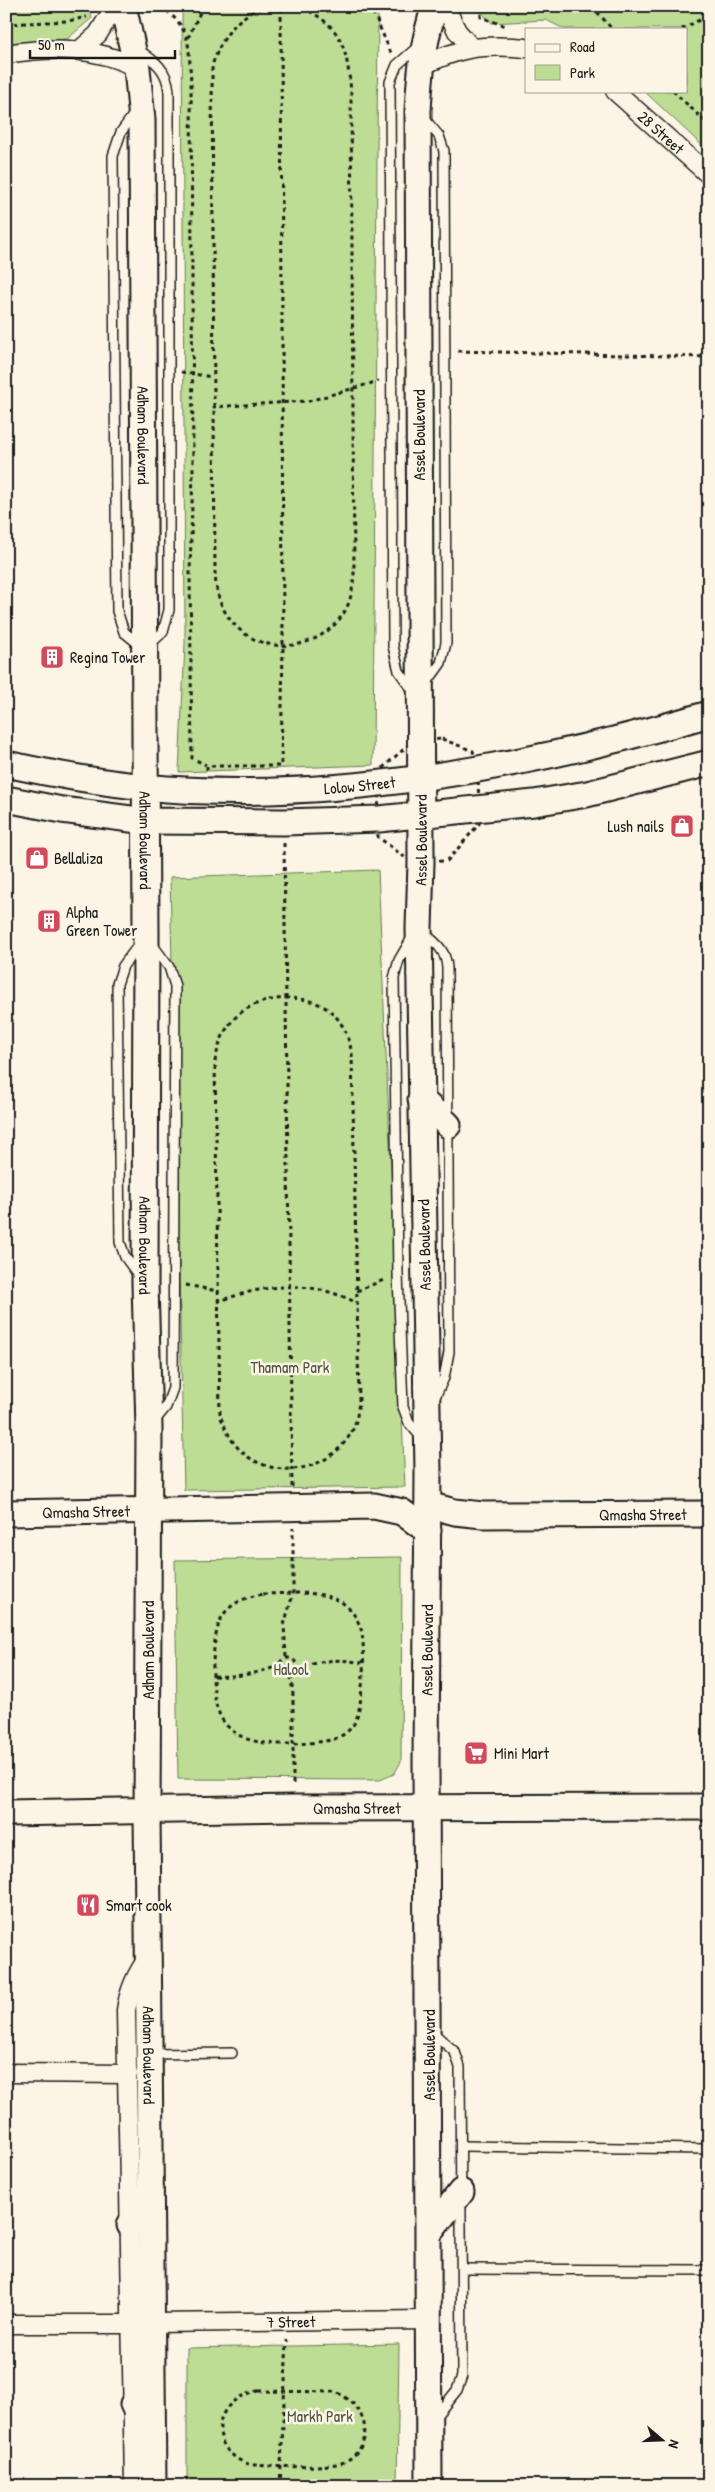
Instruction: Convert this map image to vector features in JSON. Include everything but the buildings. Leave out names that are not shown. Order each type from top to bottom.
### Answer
[{"type":"street","points":[[81,49],[98,34],[115,6]]},
{"type":"street","name":"Adham Boulevard","points":[[123,6],[134,57],[141,104],[146,787],[145,1284],[149,1428],[147,1811],[150,2192],[142,2324],[153,2447],[153,2486]]},
{"type":"street","name":"Assel Boulevard","points":[[429,2486],[429,2029],[426,1808],[428,1505],[419,928],[418,111],[408,66],[424,41],[435,6]]},
{"type":"street","points":[[445,6],[457,31],[472,47]]},
{"type":"street","points":[[408,66],[472,47],[525,48]]},
{"type":"street","points":[[6,54],[81,49],[119,59],[134,57]]},
{"type":"street","name":"28 Street","points":[[616,92],[709,174]]},
{"type":"street","name":"Lolow Street","points":[[6,764],[79,778],[146,787],[207,790],[330,788],[419,776],[569,750],[709,714]]},
{"type":"street","name":"Lolow Street","points":[[6,798],[62,810],[146,821],[284,822],[379,819],[534,804],[604,790],[709,763]]},
{"type":"street","points":[[421,1099],[448,1125]]},
{"type":"street","name":"Qmasha Street","points":[[428,1505],[455,1512],[483,1515],[709,1514]]},
{"type":"street","name":"Qmasha Street","points":[[6,1513],[389,1508],[416,1521],[428,1531]]},
{"type":"street","name":"Qmasha Street","points":[[6,1813],[294,1808],[709,1807]]},
{"type":"street","points":[[134,2486],[133,2404],[142,2324],[130,2225],[126,2010],[129,1994],[148,1958]]},
{"type":"street","points":[[6,2072],[128,2074]]},
{"type":"street","points":[[130,2225],[150,2192]]},
{"type":"street","points":[[429,2233],[461,2192]]},
{"type":"street","name":"7 Street","points":[[6,2324],[429,2320]]},
{"type":"street","points":[[133,2404],[153,2447]]},
{"type":"lane","points":[[134,57],[160,65],[168,82],[169,618],[163,632],[145,649]]},
{"type":"lane","points":[[408,66],[390,82],[393,646],[399,671],[420,696],[442,663],[446,650],[445,351],[444,151],[438,136],[418,111]]},
{"type":"lane","points":[[427,1409],[441,1387],[448,1352],[447,960],[441,947],[419,928],[399,960],[394,978],[398,1274],[403,1407],[409,1424],[427,1442]]},
{"type":"lane","points":[[146,935],[169,967],[175,986],[173,1388],[166,1407],[149,1428]]},
{"type":"lane","points":[[429,2029],[448,2044],[458,2059],[462,2269],[462,2376],[457,2390],[430,2423]]},
{"type":"lane","points":[[149,2054],[232,2053]]},
{"type":"lane","points":[[461,2146],[709,2149]]},
{"type":"lane","points":[[462,2269],[709,2270]]},
{"type":"path","points":[[160,6],[183,27],[188,38],[193,186],[190,572],[192,758],[207,766],[281,766],[283,646],[281,6]]},
{"type":"path","points":[[188,38],[203,6]]},
{"type":"path","points":[[269,6],[247,14],[231,30],[219,45],[212,66],[212,407],[216,590],[221,605],[240,630],[267,644],[283,646],[305,643],[326,633],[342,616],[352,595],[354,573],[351,91],[348,63],[342,43],[334,29],[322,18],[299,6]]},
{"type":"path","points":[[368,6],[408,66]]},
{"type":"path","points":[[480,6],[481,17],[511,27]]},
{"type":"path","points":[[592,6],[611,28]]},
{"type":"path","points":[[6,24],[68,21],[86,17],[90,12]]},
{"type":"path","points":[[684,28],[709,15]]},
{"type":"path","points":[[675,92],[709,125]]},
{"type":"path","points":[[445,351],[709,357]]},
{"type":"path","points":[[169,370],[212,376]]},
{"type":"path","points":[[212,407],[309,401],[352,387],[392,378]]},
{"type":"path","points":[[207,766],[207,790]]},
{"type":"path","points":[[274,842],[284,841],[293,1509],[293,1594],[284,1625],[286,1657]]},
{"type":"path","points":[[302,998],[324,1007],[342,1023],[349,1038],[352,1054],[357,1291],[359,1401],[354,1427],[339,1449],[318,1464],[292,1470],[275,1469],[260,1464],[246,1456],[234,1444],[220,1415],[215,1061],[219,1040],[230,1022],[246,1008],[265,1000],[302,998]]},
{"type":"path","points":[[357,1291],[398,1274]]},
{"type":"path","points":[[174,1283],[217,1291]]},
{"type":"path","points":[[217,1302],[252,1290],[289,1286],[324,1289],[357,1303]]},
{"type":"path","points":[[293,1594],[329,1596],[343,1603],[354,1615],[361,1630],[362,1663],[360,1712],[346,1733],[336,1739],[324,1742],[253,1741],[233,1731],[219,1714],[214,1700],[216,1631],[222,1616],[233,1604],[255,1595],[293,1594]]},
{"type":"path","points":[[286,1657],[279,1662],[278,1666],[280,1673],[291,1676]]},
{"type":"path","points":[[286,1657],[296,1662],[296,1670]]},
{"type":"path","points":[[294,1808],[291,1676],[296,1670],[312,1663],[345,1660],[362,1663]]},
{"type":"path","points":[[214,1676],[236,1677],[258,1673],[278,1666]]},
{"type":"path","points":[[280,2486],[288,2322]]},
{"type":"path","points":[[258,2391],[335,2392],[345,2396],[361,2412],[364,2434],[360,2446],[354,2455],[334,2466],[281,2465],[256,2465],[237,2459],[223,2443],[221,2422],[229,2404],[238,2397],[258,2391]]},
{"type":"green space","points":[[6,6],[89,6],[92,18],[67,39],[6,44]]},
{"type":"green space","points":[[182,6],[378,6],[373,765],[179,772],[185,644]]},
{"type":"green space","points":[[475,6],[709,6],[709,152],[645,92],[688,92],[688,28],[562,28],[546,20],[492,23]]},
{"type":"green space","name":"Thamam Park","points":[[378,870],[405,1487],[184,1490],[170,877]]},
{"type":"green space","name":"Halool","points":[[402,1557],[401,1762],[394,1774],[380,1780],[178,1779],[175,1560]]},
{"type":"green space","name":"Markh Park","points":[[399,2344],[397,2486],[187,2486],[187,2348]]},
{"type":"place","name":"Regina Tower","points":[[52,657]]},
{"type":"place","name":"Lush nails","points":[[682,826]]},
{"type":"place","name":"Bellaliza","points":[[37,858]]},
{"type":"place","name":"Alpha Green Tower","points":[[49,921]]},
{"type":"place","name":"Mini Mart","points":[[476,1753]]},
{"type":"place","name":"Smart cook","points":[[88,1905]]}]
